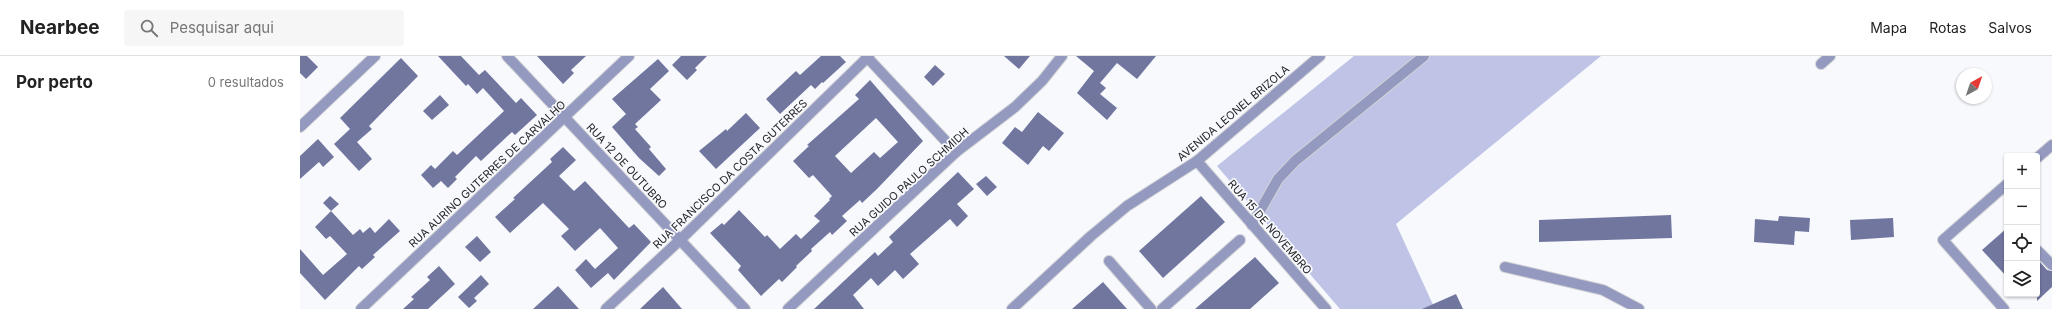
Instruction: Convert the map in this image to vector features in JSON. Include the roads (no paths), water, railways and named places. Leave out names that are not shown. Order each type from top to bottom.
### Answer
[{"type":"street","points":[[300,127],[376,56]]},
{"type":"street","name":"RUA 12 DE OUTUBRO","points":[[507,56],[745,309]]},
{"type":"street","name":"RUA AURINO GUTERRES DE CARVALHO","points":[[361,309],[629,56]]},
{"type":"street","name":"RUA GUIDO PAULO SCHMIDH","points":[[788,309],[956,152],[1015,107],[1042,81],[1062,56]]},
{"type":"street","name":"AVENIDA LEONEL BRIZOLA","points":[[1012,309],[1091,236],[1127,206],[1197,161],[1320,56]]},
{"type":"street","points":[[1252,224],[1278,179],[1295,161],[1424,56]]},
{"type":"street","points":[[1821,64],[1830,56]]},
{"type":"street","points":[[868,57],[956,152]]},
{"type":"street","name":"RUA FRANCISCO DA COSTA GUTERRES","points":[[606,309],[680,240],[868,57]]},
{"type":"street","points":[[2040,155],[2052,145]]},
{"type":"street","name":"RUA 15 DE NOVEMBRO","points":[[1197,161],[1326,309]]},
{"type":"street","points":[[2004,187],[1943,240],[2004,309]]},
{"type":"street","points":[[1162,309],[1240,240]]},
{"type":"street","points":[[2040,253],[2052,265]]},
{"type":"street","points":[[1109,261],[1151,309]]},
{"type":"street","points":[[1505,267],[1603,290],[1639,309]]}]
